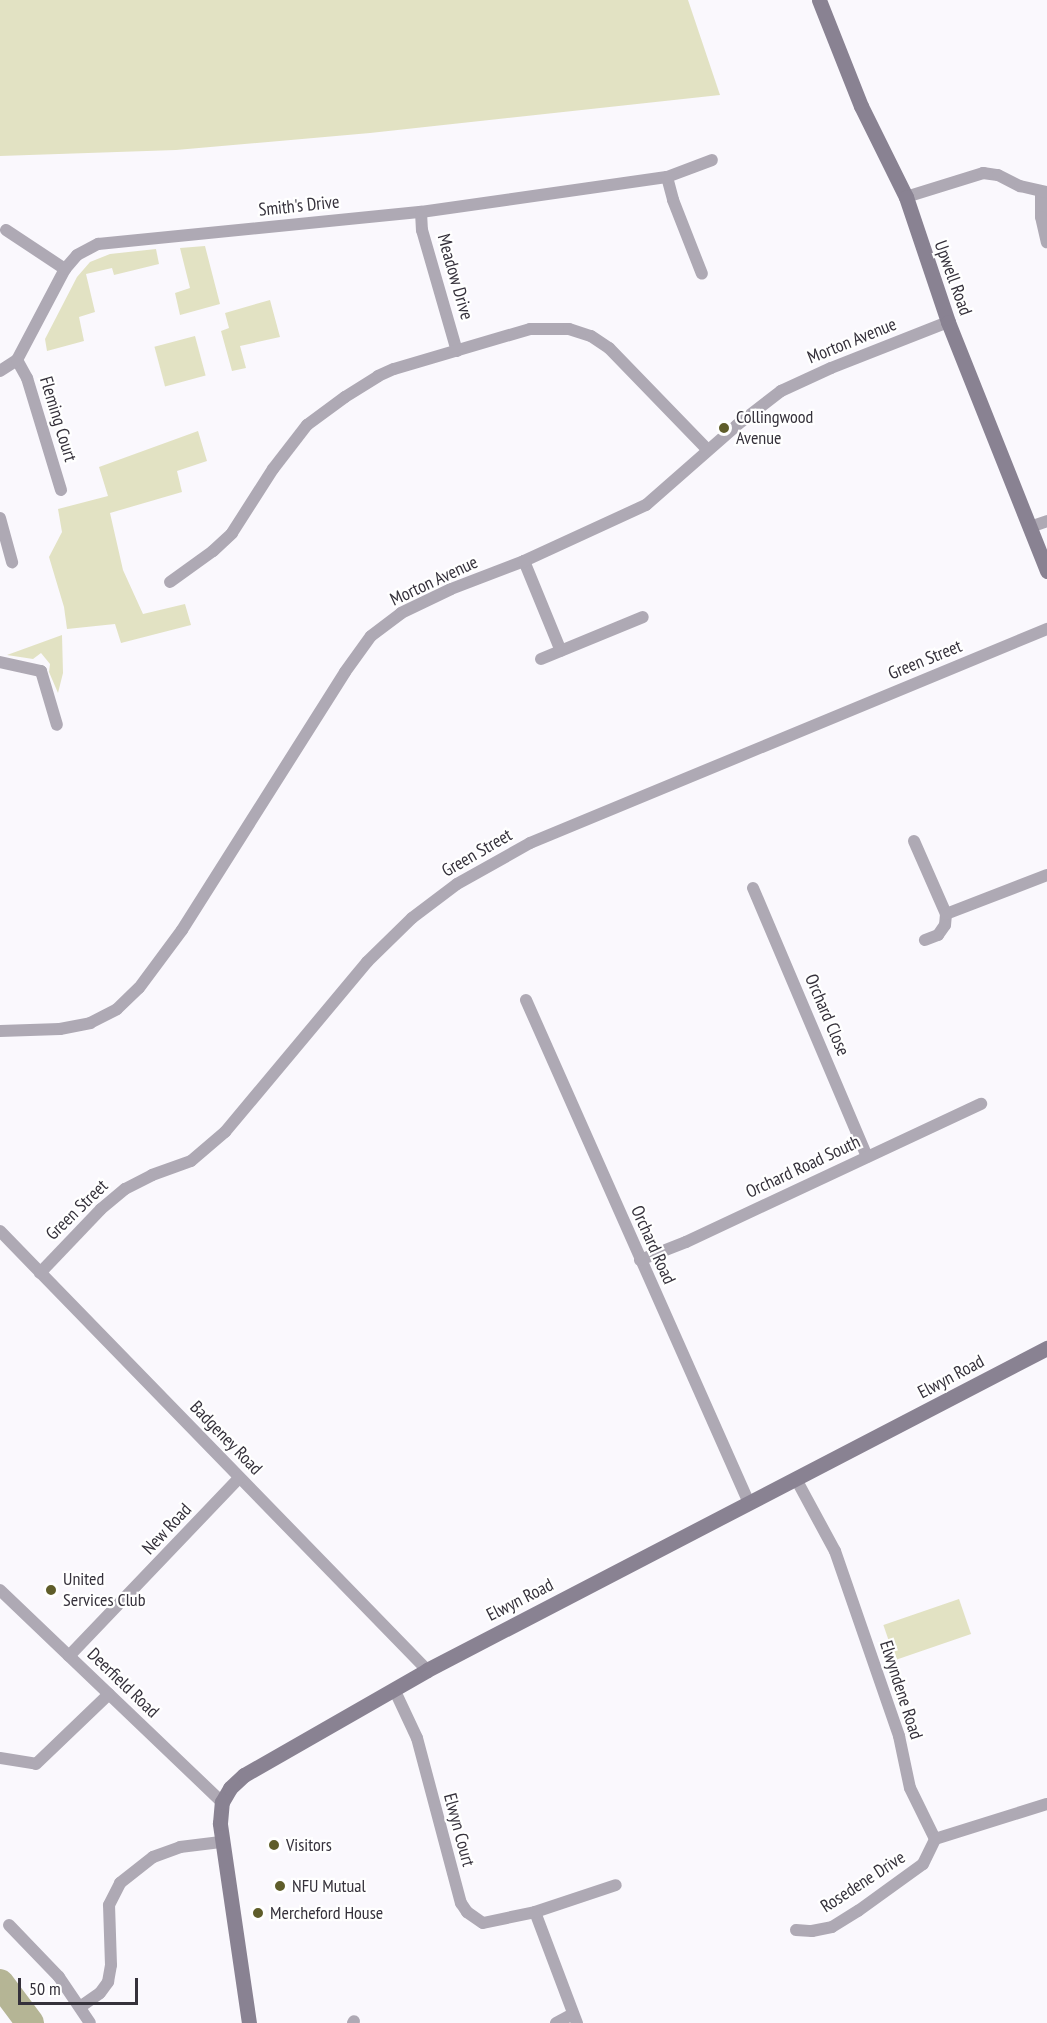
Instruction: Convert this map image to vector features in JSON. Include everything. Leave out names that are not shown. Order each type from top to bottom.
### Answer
[{"type":"street","name":"Upwell Road","points":[[819,0],[861,106],[906,197],[948,322],[1047,571]]},
{"type":"street","name":"Smith's Drive","points":[[0,371],[17,360],[64,269],[76,255],[98,244],[421,212],[667,177],[712,160]]},
{"type":"street","points":[[906,197],[983,173],[999,175],[1044,192],[1041,217],[1047,242]]},
{"type":"street","points":[[667,177],[673,200],[702,274]]},
{"type":"street","name":"Meadow Drive","points":[[421,212],[422,230],[457,351]]},
{"type":"street","points":[[6,230],[64,269]]},
{"type":"street","name":"Morton Avenue","points":[[0,1031],[60,1029],[90,1023],[117,1009],[139,988],[182,930],[345,672],[371,636],[411,608],[451,589],[524,561],[646,505],[708,450],[781,392],[831,368],[948,322]]},
{"type":"street","points":[[170,582],[213,551],[232,532],[273,469],[307,425],[378,376],[530,329],[569,329],[591,336],[609,348],[708,450]]},
{"type":"street","name":"Fleming Court","points":[[17,360],[27,378],[61,490]]},
{"type":"street","points":[[0,518],[12,562]]},
{"type":"street","points":[[1030,527],[1047,521]]},
{"type":"street","points":[[524,561],[561,651]]},
{"type":"street","points":[[541,659],[644,617]]},
{"type":"street","name":"Green Street","points":[[40,1273],[100,1209],[125,1189],[152,1175],[191,1161],[225,1132],[367,962],[412,918],[457,884],[530,843],[1047,629]]},
{"type":"street","points":[[0,662],[41,671],[57,725]]},
{"type":"street","points":[[914,841],[946,914],[945,925],[938,935],[925,940]]},
{"type":"street","points":[[946,914],[1047,875]]},
{"type":"street","name":"Orchard Close","points":[[753,888],[867,1156]]},
{"type":"street","name":"Orchard Road","points":[[526,1000],[749,1503]]},
{"type":"street","name":"Orchard Road South","points":[[640,1260],[686,1242],[981,1104]]},
{"type":"street","name":"Badgeney Road","points":[[0,1231],[427,1670]]},
{"type":"street","name":"Elwyn Road","points":[[222,1802],[230,1788],[244,1775],[427,1670],[1047,1348]]},
{"type":"street","name":"New Road","points":[[69,1656],[239,1478]]},
{"type":"street","name":"Elwyndene Road","points":[[796,1479],[835,1551],[899,1736],[909,1788],[935,1839]]},
{"type":"street","name":"Deerfield Road","points":[[0,1590],[222,1802]]},
{"type":"street","name":"Elwyn Court","points":[[394,1689],[417,1738],[461,1903],[467,1912],[483,1923],[535,1912],[616,1885]]},
{"type":"street","points":[[0,1758],[36,1764],[109,1694]]},
{"type":"street","points":[[222,1802],[221,1842],[249,2023]]},
{"type":"street","points":[[935,1839],[1047,1804]]},
{"type":"street","name":"Rosedene Drive","points":[[796,1930],[812,1931],[832,1927],[858,1911],[923,1864],[935,1839]]},
{"type":"street","points":[[80,2007],[100,1993],[108,1982],[111,1965],[109,1905],[120,1883],[153,1857],[180,1847],[221,1842]]},
{"type":"street","points":[[535,1912],[575,2019],[556,2023]]},
{"type":"street","points":[[9,1925],[59,1977],[90,2023]]},
{"type":"green space","points":[[0,0],[688,0],[720,95],[370,133],[176,150],[0,156]]},
{"type":"green space","points":[[205,246],[220,304],[180,315],[175,293],[190,288],[180,248]]},
{"type":"green space","points":[[156,249],[159,264],[114,275],[112,268],[86,274],[95,312],[79,317],[84,341],[47,351],[45,339],[77,277],[90,262],[110,254]]},
{"type":"green space","points":[[270,300],[280,337],[240,346],[246,368],[232,371],[221,331],[229,328],[225,313]]},
{"type":"green space","points":[[195,336],[206,376],[165,386],[154,347]]},
{"type":"green space","points":[[198,431],[207,461],[177,471],[182,492],[110,513],[123,570],[143,614],[185,604],[191,625],[121,643],[115,624],[67,629],[64,607],[49,557],[62,532],[58,509],[108,496],[99,467]]},
{"type":"green space","points":[[62,635],[63,673],[58,693],[49,672],[50,664],[41,653],[33,659],[7,655]]},
{"type":"green space","points":[[959,1599],[971,1634],[895,1660],[883,1625]]},
{"type":"waterway","points":[[0,1983],[30,2023]]},
{"type":"place","name":"Collingwood Avenue","points":[[724,428]]},
{"type":"place","name":"United Services Club","points":[[51,1590]]},
{"type":"place","name":"Visitors","points":[[274,1845]]},
{"type":"place","name":"NFU Mutual","points":[[280,1886]]},
{"type":"place","name":"Mercheford House","points":[[258,1913]]}]
